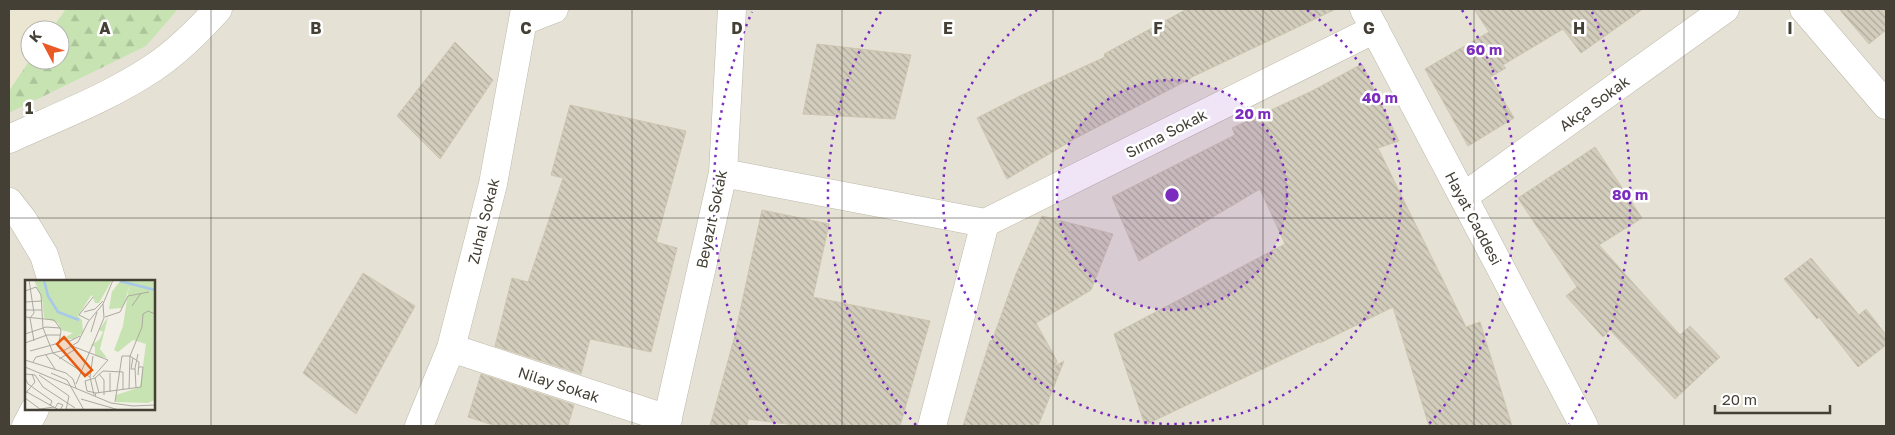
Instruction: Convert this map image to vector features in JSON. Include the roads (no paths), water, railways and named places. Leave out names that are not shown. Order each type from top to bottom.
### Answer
[{"type":"street","points":[[9,139],[113,92],[154,67],[200,29],[218,9]]},
{"type":"street","points":[[524,15],[554,9]]},
{"type":"street","name":"Beyazıt Sokak","points":[[667,423],[723,173],[732,9]]},
{"type":"street","name":"Akça Sokak","points":[[1463,197],[1725,9]]},
{"type":"street","points":[[1804,9],[1886,105]]},
{"type":"street","name":"Zuhal Sokak","points":[[420,426],[451,348],[493,184],[524,15]]},
{"type":"street","name":"Hayat Caddesi","points":[[1369,19],[1584,426]]},
{"type":"street","name":"Sırma Sokak","points":[[985,223],[1369,19]]},
{"type":"street","points":[[723,173],[985,223],[932,426]]},
{"type":"street","points":[[9,202],[23,220],[44,255],[52,280]]},
{"type":"street","name":"Nilay Sokak","points":[[451,348],[667,423]]},
{"type":"street","points":[[26,426],[34,410]]}]
